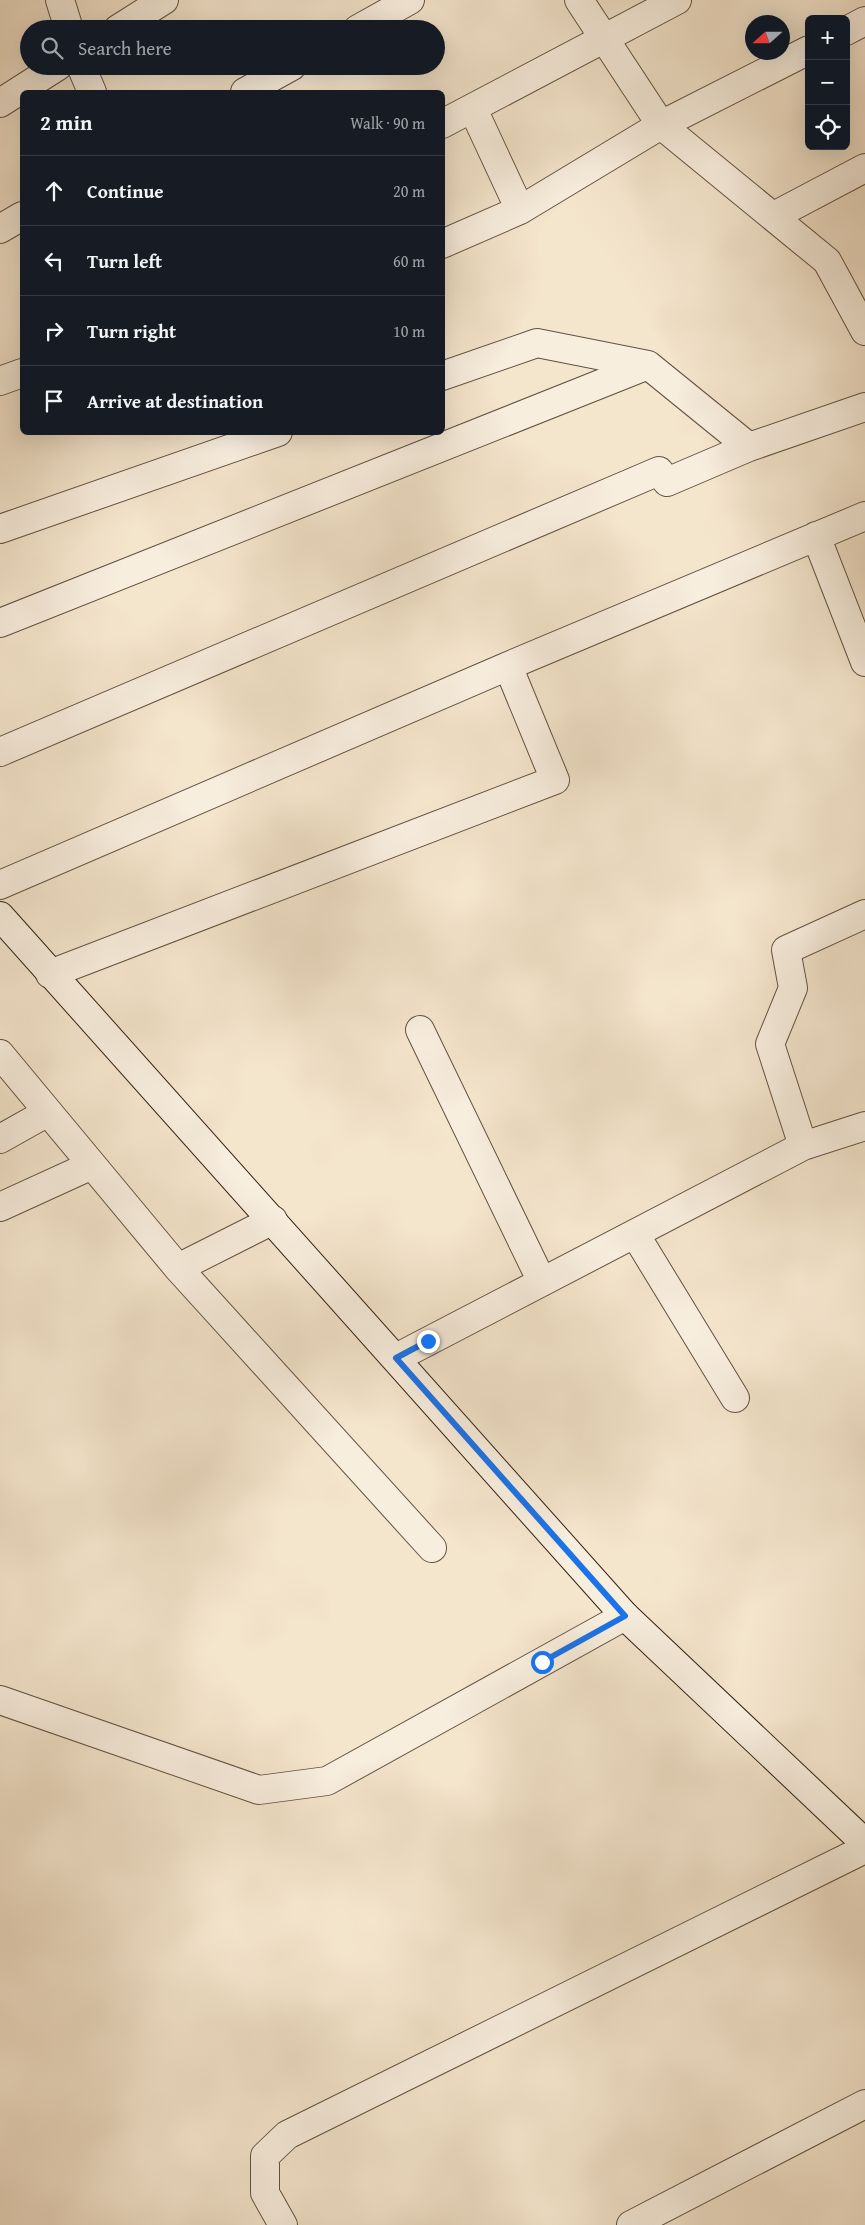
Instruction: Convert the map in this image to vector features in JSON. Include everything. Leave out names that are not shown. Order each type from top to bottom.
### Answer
[{"type":"street","points":[[60,0],[66,20]]},
{"type":"street","points":[[132,20],[164,0]]},
{"type":"street","points":[[374,20],[410,0]]},
{"type":"street","points":[[579,0],[661,125],[827,261],[865,331]]},
{"type":"street","points":[[445,123],[677,0]]},
{"type":"street","points":[[850,29],[865,21]]},
{"type":"street","points":[[445,243],[520,210],[661,125],[805,52]]},
{"type":"street","points":[[20,90],[44,75]]},
{"type":"street","points":[[85,75],[91,90]]},
{"type":"street","points":[[249,90],[276,75]]},
{"type":"street","points":[[0,103],[20,90]]},
{"type":"street","points":[[473,109],[520,210]]},
{"type":"street","points":[[774,216],[865,168]]},
{"type":"street","points":[[0,229],[20,217]]},
{"type":"street","points":[[445,375],[537,343],[648,365],[749,447]]},
{"type":"street","points":[[0,623],[648,365]]},
{"type":"street","points":[[0,381],[20,374]]},
{"type":"street","points":[[0,752],[659,471],[666,482],[749,447],[865,407]]},
{"type":"street","points":[[0,529],[269,435]]},
{"type":"street","points":[[0,885],[508,666],[865,516]]},
{"type":"street","points":[[816,536],[865,662]]},
{"type":"street","points":[[50,974],[555,780],[508,666]]},
{"type":"street","points":[[803,1146],[770,1044],[792,988],[786,950],[865,914]]},
{"type":"street","points":[[0,916],[625,1616],[865,1843]]},
{"type":"street","points":[[420,1030],[542,1282]]},
{"type":"street","points":[[0,1054],[178,1268],[432,1548]]},
{"type":"street","points":[[0,1139],[48,1112]]},
{"type":"street","points":[[396,1358],[803,1146],[865,1126]]},
{"type":"street","points":[[0,1207],[92,1165]]},
{"type":"street","points":[[178,1268],[273,1220]]},
{"type":"street","points":[[635,1234],[735,1398]]},
{"type":"street","points":[[0,1700],[259,1790],[327,1781],[625,1616]]},
{"type":"street","points":[[283,2225],[265,2193],[265,2156],[288,2135],[865,1849]]},
{"type":"street","points":[[631,2225],[865,2104]]},
{"type":"route","points":[[428,1341],[396,1358],[625,1616],[542,1662]]}]
